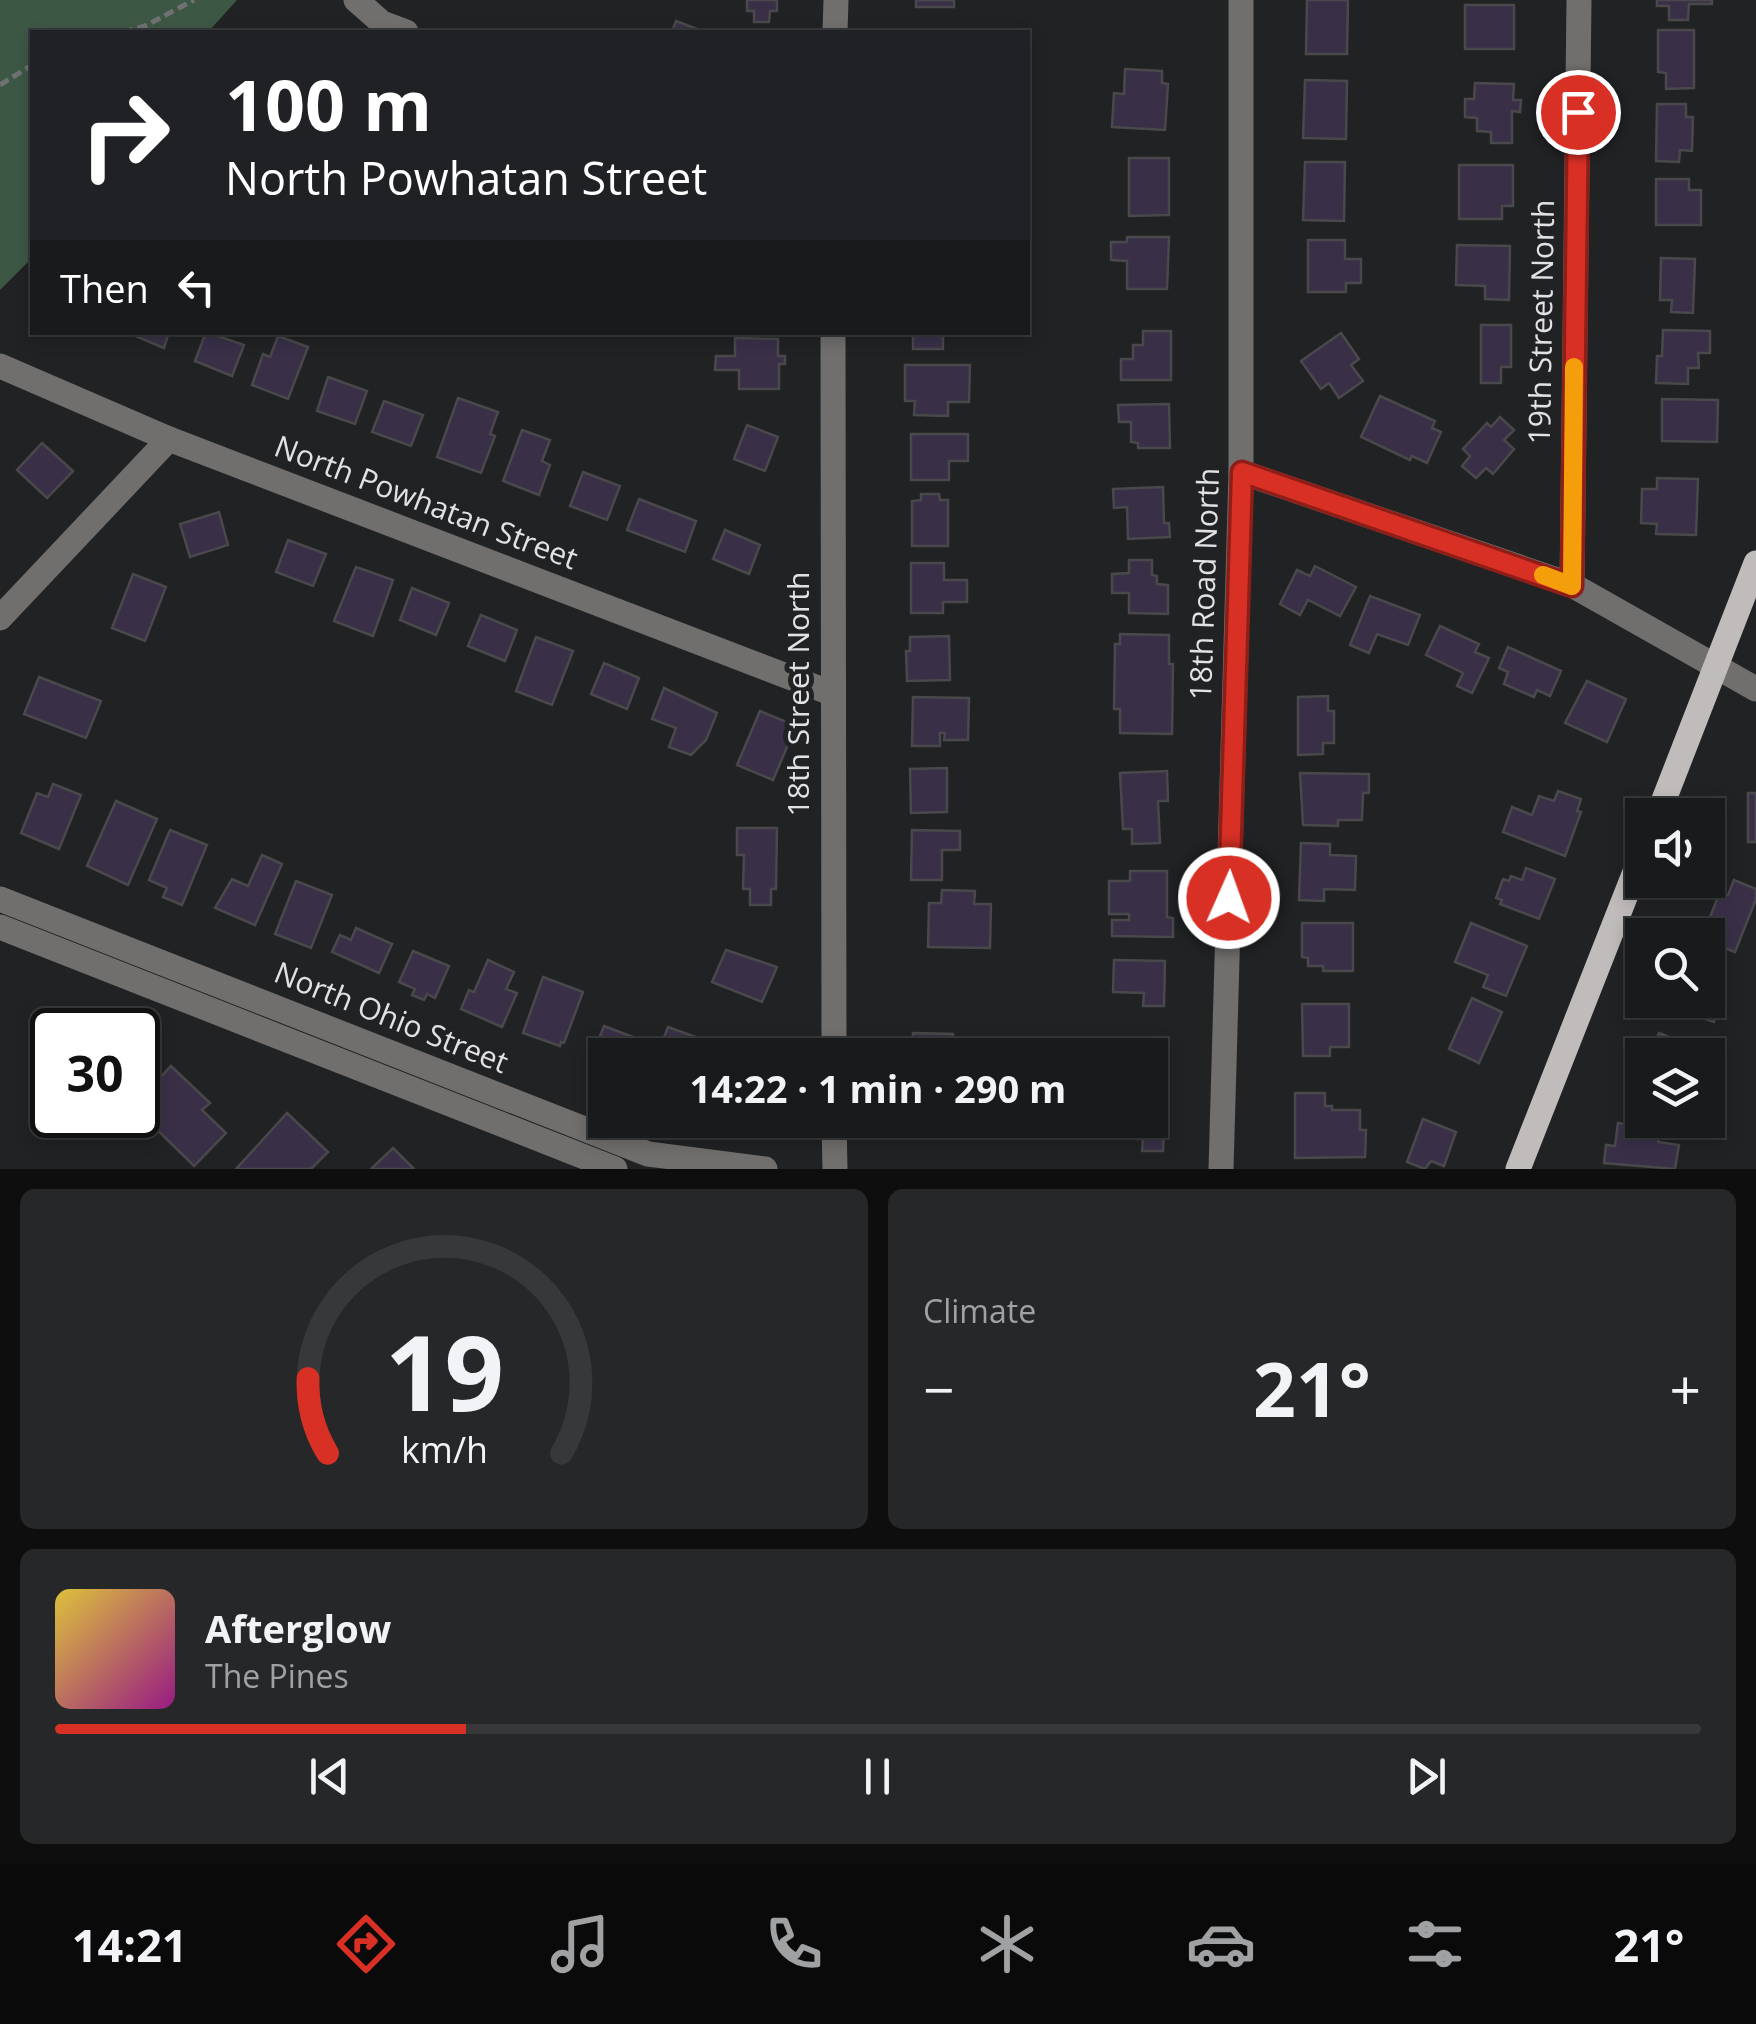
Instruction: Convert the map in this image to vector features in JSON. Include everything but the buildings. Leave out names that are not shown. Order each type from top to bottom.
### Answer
[{"type":"main road","points":[[1665,798],[1756,563]]},
{"type":"main road","points":[[1518,1169],[1625,897]]},
{"type":"street","points":[[356,0],[382,24],[400,30]]},
{"type":"street","points":[[836,0],[836,30]]},
{"type":"street","name":"18th Road North","points":[[1221,1169],[1242,472],[1242,0]]},
{"type":"street","name":"19th Street North","points":[[1572,586],[1579,0]]},
{"type":"street","name":"18th Street North","points":[[833,335],[834,1038]]},
{"type":"street","name":"North Powhatan Street","points":[[0,366],[169,439],[831,693]]},
{"type":"street","points":[[0,618],[169,439]]},
{"type":"street","points":[[1242,472],[1572,586],[1756,689]]},
{"type":"street","name":"North Ohio Street","points":[[0,899],[120,960],[448,1090],[615,1169]]},
{"type":"street","name":"North Ohio Street","points":[[0,927],[120,960]]},
{"type":"street","name":"North Ohio Street","points":[[448,1090],[648,1154],[765,1169]]},
{"type":"street","points":[[834,1138],[835,1169]]},
{"type":"path","points":[[130,30],[194,0]]},
{"type":"path","points":[[0,85],[30,65]]},
{"type":"green space","points":[[0,0],[237,0],[210,30],[30,30],[30,260],[0,290]]},
{"type":"slow traffic","points":[[1543,575],[1572,586],[1574,367]]},
{"type":"route","points":[[1229,898],[1242,472],[1572,586],[1578,112]]}]
